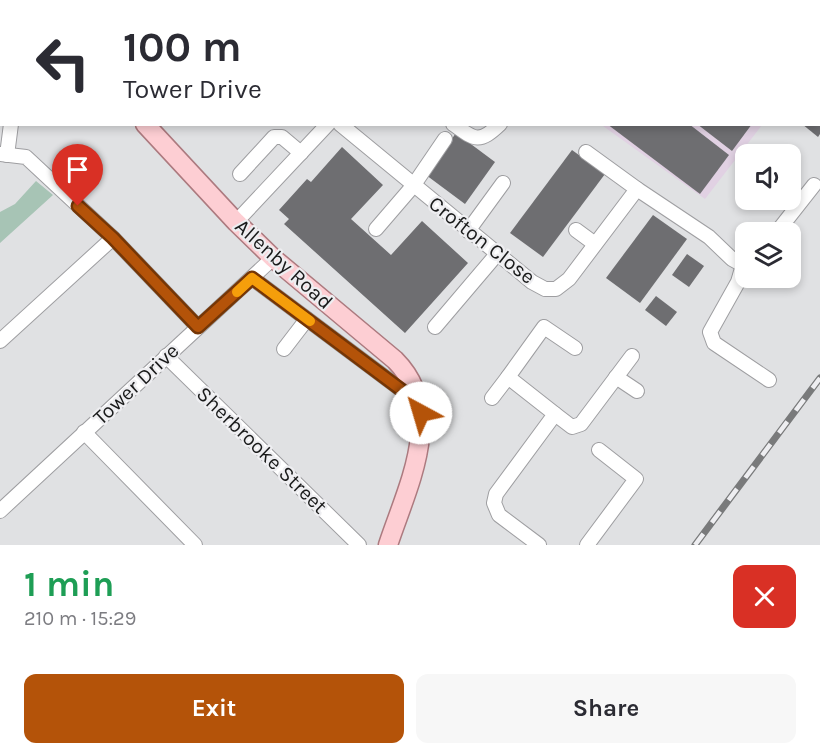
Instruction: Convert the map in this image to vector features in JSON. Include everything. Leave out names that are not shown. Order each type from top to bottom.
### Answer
[{"type":"main road","name":"Allenby Road","points":[[147,126],[236,222],[273,258],[403,368],[410,378],[419,403],[422,429],[419,448],[388,545]]},
{"type":"street","points":[[10,126],[3,154],[26,157],[113,238],[198,327]]},
{"type":"street","points":[[236,222],[301,153],[322,126]]},
{"type":"street","name":"Crofton Close","points":[[342,126],[468,231],[532,282],[545,289],[556,288],[569,279],[637,189]]},
{"type":"street","points":[[456,126],[478,140],[487,137],[498,126]]},
{"type":"street","points":[[240,174],[274,137],[282,137],[301,153]]},
{"type":"street","points":[[376,229],[413,186],[446,139]]},
{"type":"street","points":[[586,152],[709,237],[735,260]]},
{"type":"street","points":[[468,231],[503,183]]},
{"type":"street","points":[[785,222],[814,185]]},
{"type":"street","points":[[576,230],[595,244]]},
{"type":"street","points":[[0,341],[113,238]]},
{"type":"street","points":[[435,327],[497,254]]},
{"type":"street","name":"Tower Drive","points":[[0,511],[273,258]]},
{"type":"street","points":[[252,278],[419,403]]},
{"type":"street","points":[[735,287],[710,332],[714,343],[770,380]]},
{"type":"street","points":[[282,348],[305,317]]},
{"type":"street","points":[[492,398],[544,327],[575,348]]},
{"type":"street","name":"Sherbrooke Street","points":[[166,356],[359,545]]},
{"type":"street","points":[[508,377],[572,428],[581,424],[632,356]]},
{"type":"street","points":[[616,377],[637,391]]},
{"type":"street","points":[[539,545],[499,515],[494,503],[495,494],[555,414]]},
{"type":"street","points":[[84,432],[195,545]]},
{"type":"street","points":[[586,545],[636,479],[599,450]]},
{"type":"shaded area","points":[[603,126],[761,126],[747,144],[735,144],[735,160],[705,199]]},
{"type":"green space","points":[[36,181],[53,195],[0,243],[0,212],[15,204]]},
{"type":"building","points":[[610,126],[692,126],[729,155],[700,194]]},
{"type":"building","points":[[700,126],[751,126],[732,151]]},
{"type":"building","points":[[804,126],[820,126],[818,137]]},
{"type":"building","points":[[456,133],[495,162],[465,204],[426,175]]},
{"type":"building","points":[[342,147],[383,185],[351,219],[391,255],[422,221],[468,263],[405,333],[284,224],[289,219],[279,210],[307,179],[311,182]]},
{"type":"building","points":[[572,150],[605,174],[543,257],[510,233]]},
{"type":"building","points":[[653,215],[687,239],[640,303],[606,278]]},
{"type":"building","points":[[687,254],[704,266],[689,287],[672,275]]},
{"type":"building","points":[[656,296],[677,312],[666,326],[645,310]]},
{"type":"railway","points":[[695,545],[820,378]]},
{"type":"slow traffic","points":[[237,292],[252,278],[310,321]]},
{"type":"route","points":[[78,206],[113,238],[198,327],[252,278],[419,403],[421,413]]}]
